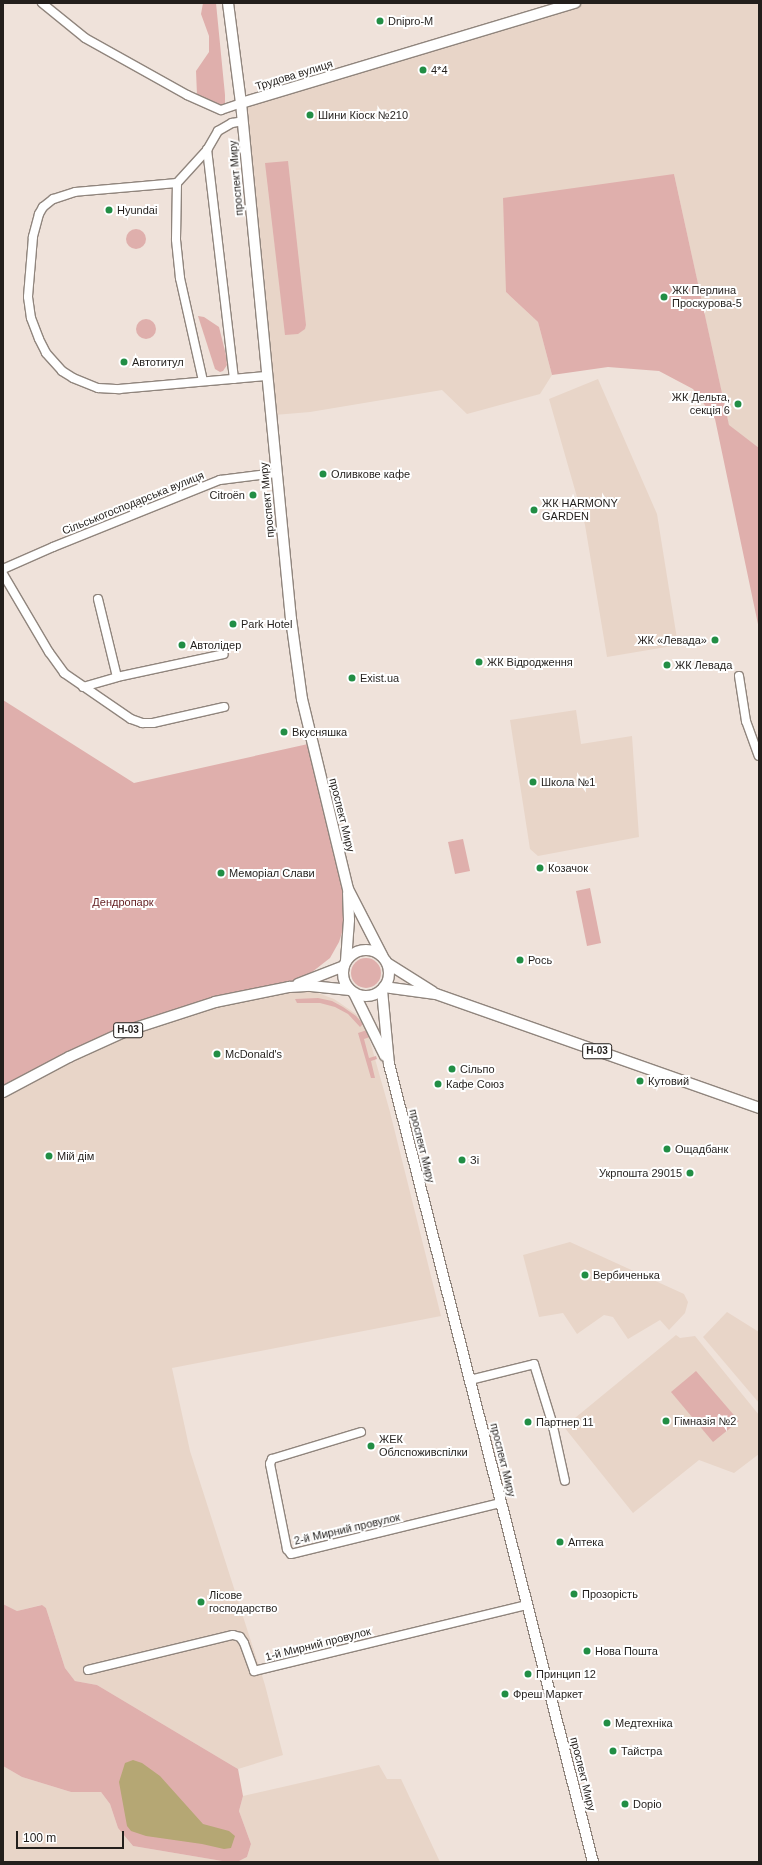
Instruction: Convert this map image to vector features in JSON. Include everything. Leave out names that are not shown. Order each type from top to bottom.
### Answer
[{"type":"main road","name":"проспект Миру","points":[[228,3],[241,104],[290,618],[302,699],[348,889],[349,920],[345,964]]},
{"type":"main road","name":"Трудова вулиця","points":[[241,104],[549,7],[575,3]]},
{"type":"main road","name":"проспект Миру","points":[[348,889],[385,960]]},
{"type":"main road","name":"Н-03","points":[[289,987],[345,964],[354,954],[364,950],[374,951],[436,994]]},
{"type":"main road","points":[[383,988],[389,977],[385,960]]},
{"type":"main road","points":[[345,964],[343,976],[352,991]]},
{"type":"main road","name":"Н-03","points":[[3,1092],[69,1057],[126,1031],[215,1002],[289,987],[311,986],[352,991],[369,996],[383,988],[436,994],[759,1108]]},
{"type":"main road","name":"проспект Миру","points":[[383,988],[389,1064],[593,1862]]},
{"type":"main road","name":"проспект Миру","points":[[352,991],[389,1064]]},
{"type":"street","name":"Трудова вулиця","points":[[42,3],[85,38],[187,95],[221,110],[241,104]]},
{"type":"street","points":[[203,381],[180,278],[176,247],[177,183],[208,147],[218,131],[232,123],[242,121]]},
{"type":"street","points":[[208,147],[234,379]]},
{"type":"street","points":[[177,183],[75,192],[53,198],[43,207],[39,214],[33,237],[28,297],[31,318],[46,352],[55,365],[73,378],[98,388],[120,389],[267,376]]},
{"type":"street","name":"Сільськогосподарська вулиця","points":[[3,569],[53,547],[220,480],[276,473]]},
{"type":"street","points":[[3,574],[49,652],[64,673],[131,719],[142,723],[153,723],[224,707]]},
{"type":"street","points":[[98,599],[117,677]]},
{"type":"street","points":[[84,687],[117,677],[224,654]]},
{"type":"street","points":[[739,676],[746,721],[759,756]]},
{"type":"street","points":[[470,1380],[534,1364],[552,1422],[565,1481]]},
{"type":"street","name":"2-й Мирний провулок","points":[[361,1432],[272,1459],[270,1464],[285,1542],[287,1549],[291,1554],[501,1503]]},
{"type":"street","name":"1-й Мирний провулок","points":[[88,1670],[233,1635],[240,1637],[244,1643],[254,1671],[527,1605]]},
{"type":"shaded area","points":[[586,3],[759,3],[759,448],[729,426],[674,174],[506,292],[538,322],[552,375],[540,394],[467,414],[442,390],[310,412],[274,415],[244,106]]},
{"type":"shaded area","points":[[598,379],[657,514],[678,645],[607,657],[585,525],[549,399]]},
{"type":"shaded area","points":[[576,710],[581,744],[632,736],[639,837],[538,856],[530,849],[510,720]]},
{"type":"shaded area","points":[[304,989],[334,999],[356,1014],[366,1027],[390,1112],[441,1316],[172,1368],[190,1451],[265,1685],[283,1755],[238,1769],[97,1685],[75,1681],[65,1668],[46,1608],[41,1605],[17,1611],[3,1604],[3,1096],[127,1034],[216,1006]]},
{"type":"shaded area","name":"Вербиченька","points":[[570,1242],[684,1294],[688,1302],[685,1313],[669,1330],[660,1320],[628,1339],[613,1317],[604,1315],[577,1334],[563,1313],[539,1317],[523,1255]]},
{"type":"shaded area","points":[[727,1312],[759,1332],[759,1403],[703,1337]]},
{"type":"shaded area","name":"Гімназія №2","points":[[676,1335],[680,1338],[695,1336],[759,1415],[759,1454],[734,1473],[699,1460],[633,1513],[564,1427]]},
{"type":"shaded area","points":[[133,1760],[142,1763],[160,1776],[203,1824],[229,1831],[235,1836],[231,1848],[224,1849],[202,1844],[146,1836],[131,1831],[127,1826],[119,1782],[125,1763]]},
{"type":"shaded area","points":[[379,1765],[387,1779],[401,1779],[440,1862],[237,1862],[247,1857],[251,1844],[239,1811],[243,1796]]},
{"type":"shaded area","points":[[3,1766],[22,1777],[71,1792],[101,1792],[110,1804],[118,1828],[133,1846],[228,1862],[3,1862]]},
{"type":"green space","points":[[203,3],[216,3],[225,95],[225,104],[221,107],[197,95],[196,71],[209,52],[209,36],[201,14]]},
{"type":"green space","points":[[288,161],[306,325],[305,329],[298,334],[285,335],[265,163]]},
{"type":"green space","points":[[674,174],[729,425],[759,448],[759,629],[715,419],[693,389],[659,371],[608,367],[552,375],[538,322],[506,292],[503,198]]},
{"type":"green space","points":[[132,229],[140,229],[146,235],[146,243],[140,249],[132,249],[126,243],[126,235]]},
{"type":"green space","points":[[198,316],[204,317],[219,327],[227,365],[223,371],[220,372],[215,369]]},
{"type":"green space","points":[[142,319],[150,319],[156,325],[156,333],[150,339],[142,339],[136,333],[136,325]]},
{"type":"green space","name":"Дендропарк","points":[[3,700],[134,783],[308,744],[345,890],[346,920],[339,942],[330,958],[307,976],[288,984],[214,999],[3,1088]]},
{"type":"green space","points":[[463,839],[470,871],[455,874],[448,842]]},
{"type":"green space","points":[[590,888],[601,943],[587,946],[576,891]]},
{"type":"green space","points":[[366,958],[377,962],[381,973],[377,984],[366,988],[355,984],[351,973],[355,962]]},
{"type":"green space","points":[[318,998],[332,1001],[343,1007],[356,1016],[363,1024],[360,1027],[348,1014],[335,1007],[320,1003],[297,1003],[295,999]]},
{"type":"green space","points":[[367,1030],[370,1037],[364,1039],[369,1058],[376,1056],[377,1059],[371,1061],[375,1078],[371,1078],[358,1033]]},
{"type":"green space","points":[[696,1371],[739,1421],[713,1442],[671,1392]]},
{"type":"green space","points":[[3,1604],[17,1611],[42,1605],[46,1608],[65,1668],[75,1681],[97,1685],[238,1769],[243,1796],[239,1811],[251,1844],[247,1857],[237,1862],[228,1862],[133,1846],[118,1828],[110,1804],[101,1792],[71,1792],[22,1777],[3,1766]]},
{"type":"place","name":"Dnipro-M","points":[[380,21]]},
{"type":"place","name":"4*4","points":[[423,70]]},
{"type":"place","name":"Шини Кіоск №210","points":[[310,115]]},
{"type":"place","name":"Hyundai","points":[[109,210]]},
{"type":"place","name":"ЖК Перлина Проскурова-5","points":[[664,297]]},
{"type":"place","name":"Автотитул","points":[[124,362]]},
{"type":"place","name":"ЖК Дельта, секція 6","points":[[738,404]]},
{"type":"place","name":"Оливкове кафе","points":[[323,474]]},
{"type":"place","name":"Citroën","points":[[253,495]]},
{"type":"place","name":"ЖК HARMONY GARDEN","points":[[534,510]]},
{"type":"place","name":"Park Hotel","points":[[233,624]]},
{"type":"place","name":"ЖК «Левада»","points":[[715,640]]},
{"type":"place","name":"Автолідер","points":[[182,645]]},
{"type":"place","name":"ЖК Відродження","points":[[479,662]]},
{"type":"place","name":"ЖК Левада","points":[[667,665]]},
{"type":"place","name":"Exist.ua","points":[[352,678]]},
{"type":"place","name":"Вкусняшка","points":[[284,732]]},
{"type":"place","name":"Школа №1","points":[[533,782]]},
{"type":"place","name":"Козачок","points":[[540,868]]},
{"type":"place","name":"Меморіал Слави","points":[[221,873]]},
{"type":"place","name":"Рось","points":[[520,960]]},
{"type":"place","name":"McDonald's","points":[[217,1054]]},
{"type":"place","name":"Сільпо","points":[[452,1069]]},
{"type":"place","name":"Кутовий","points":[[640,1081]]},
{"type":"place","name":"Кафе Союз","points":[[438,1084]]},
{"type":"place","name":"Ощадбанк","points":[[667,1149]]},
{"type":"place","name":"Мій дім","points":[[49,1156]]},
{"type":"place","name":"Зі","points":[[462,1160]]},
{"type":"place","name":"Укрпошта 29015","points":[[690,1173]]},
{"type":"place","name":"Вербиченька","points":[[585,1275]]},
{"type":"place","name":"Гімназія №2","points":[[666,1421]]},
{"type":"place","name":"Партнер 11","points":[[528,1422]]},
{"type":"place","name":"ЖЕК Облспоживспілки","points":[[371,1446]]},
{"type":"place","name":"Аптека","points":[[560,1542]]},
{"type":"place","name":"Прозорість","points":[[574,1594]]},
{"type":"place","name":"Лісове господарство","points":[[201,1602]]},
{"type":"place","name":"Нова Пошта","points":[[587,1651]]},
{"type":"place","name":"Принцип 12","points":[[528,1674]]},
{"type":"place","name":"Фреш Маркет","points":[[505,1694]]},
{"type":"place","name":"Медтехніка","points":[[607,1723]]},
{"type":"place","name":"Тайстра","points":[[613,1751]]},
{"type":"place","name":"Dopio","points":[[625,1804]]}]
